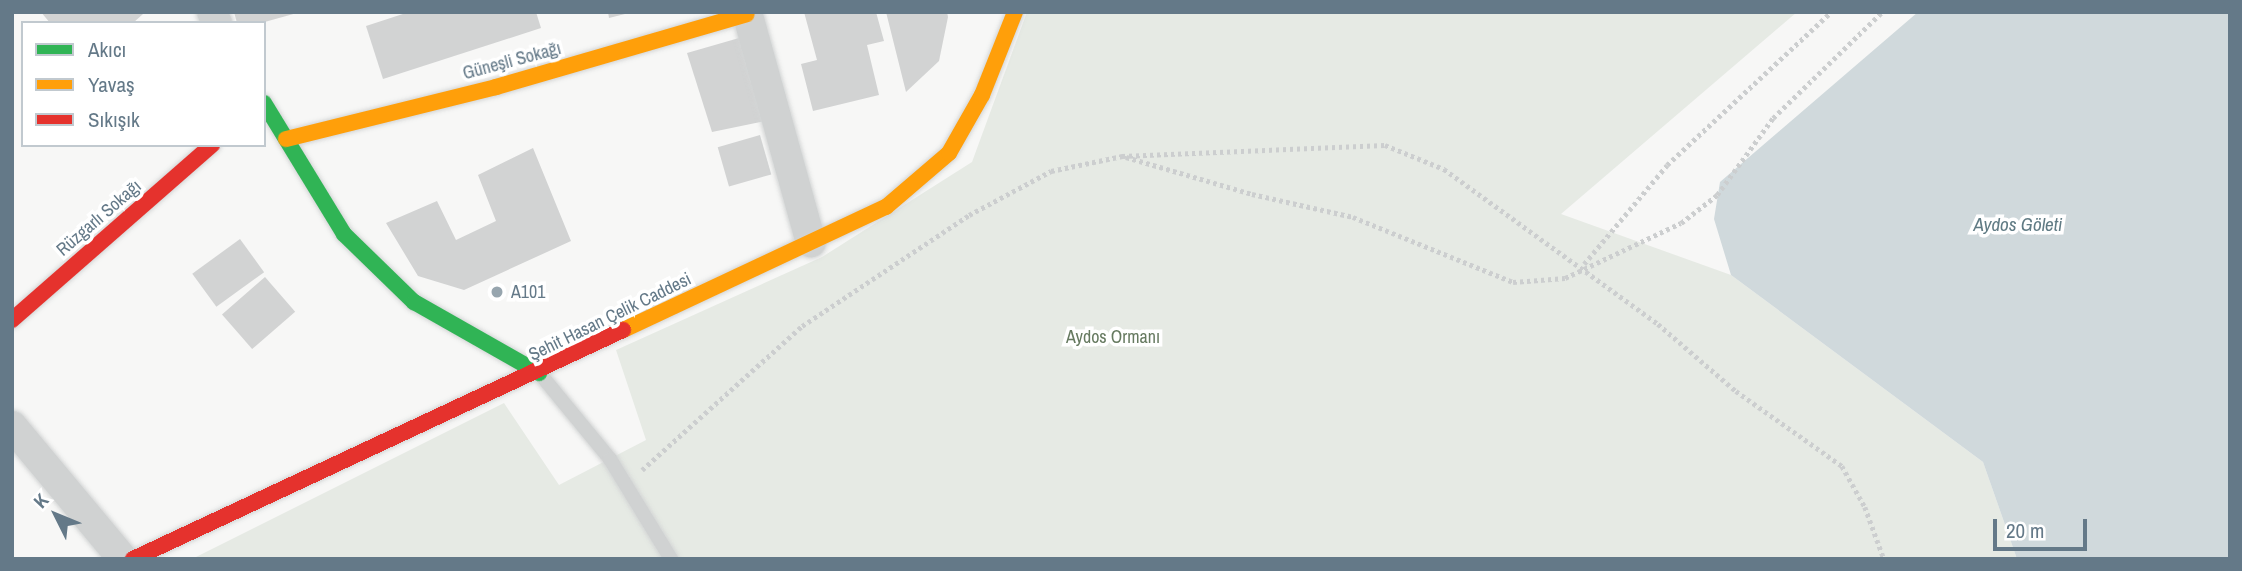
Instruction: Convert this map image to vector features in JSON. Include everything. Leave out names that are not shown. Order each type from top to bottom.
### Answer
[{"type":"street","name":"Şehit Hasan Çelik Caddesi","points":[[133,559],[539,373],[886,207],[949,153],[982,95],[1015,12]]},
{"type":"street","points":[[747,13],[811,242]]},
{"type":"street","name":"Güneşli Sokağı","points":[[286,139],[496,87],[747,13]]},
{"type":"street","points":[[266,106],[344,234],[414,302],[539,373]]},
{"type":"street","name":"Rüzgarlı Sokağı","points":[[12,320],[210,147]]},
{"type":"street","points":[[12,426],[123,559]]},
{"type":"lane","points":[[539,373],[626,485],[671,559]]},
{"type":"path","points":[[1581,267],[1667,165],[1831,12]]},
{"type":"path","points":[[1122,156],[1252,194],[1353,217],[1513,282],[1564,278],[1581,267],[1681,223],[1717,195],[1773,118],[1882,12]]},
{"type":"path","points":[[626,485],[802,326],[968,215],[1051,171],[1122,156],[1385,145],[1444,169],[1658,324],[1736,391],[1842,466],[1865,507],[1884,559]]},
{"type":"green space","name":"Aydos Ormanı","points":[[1027,12],[1797,12],[1561,214],[1731,275],[1983,462],[2017,559],[192,559],[504,403],[559,485],[646,440],[616,350],[822,257],[972,162]]},
{"type":"water","name":"Aydos Göleti","points":[[1918,12],[2230,12],[2230,559],[2017,559],[1983,462],[1731,275],[1714,219],[1720,182]]},
{"type":"building","points":[[41,12],[143,14],[135,21],[48,21]]},
{"type":"building","points":[[234,12],[297,12],[266,22],[236,21]]},
{"type":"building","points":[[409,12],[536,12],[541,28],[383,79],[366,26]]},
{"type":"building","points":[[608,12],[629,12],[629,13],[609,18]]},
{"type":"building","points":[[804,12],[876,12],[884,41],[867,45],[879,95],[813,111],[801,64],[817,60]]},
{"type":"building","points":[[886,12],[947,12],[939,61],[906,92]]},
{"type":"building","points":[[746,36],[765,121],[712,132],[687,53]]},
{"type":"building","points":[[760,135],[771,174],[729,187],[718,147]]},
{"type":"building","points":[[533,148],[571,241],[464,290],[418,276],[386,223],[437,201],[456,240],[496,221],[478,175]]},
{"type":"building","points":[[240,239],[264,272],[216,307],[192,274]]},
{"type":"building","points":[[265,277],[295,312],[252,349],[222,314]]},
{"type":"traffic: fast","points":[[266,106],[344,234],[414,302],[539,373]]},
{"type":"traffic: slow","points":[[623,330],[886,207],[949,153],[982,95],[1015,12]]},
{"type":"traffic: slow","points":[[286,139],[496,87],[747,14]]},
{"type":"traffic: jam","points":[[12,320],[210,147]]},
{"type":"traffic: jam","points":[[133,559],[623,330]]},
{"type":"place","name":"A101","points":[[497,292]]}]
